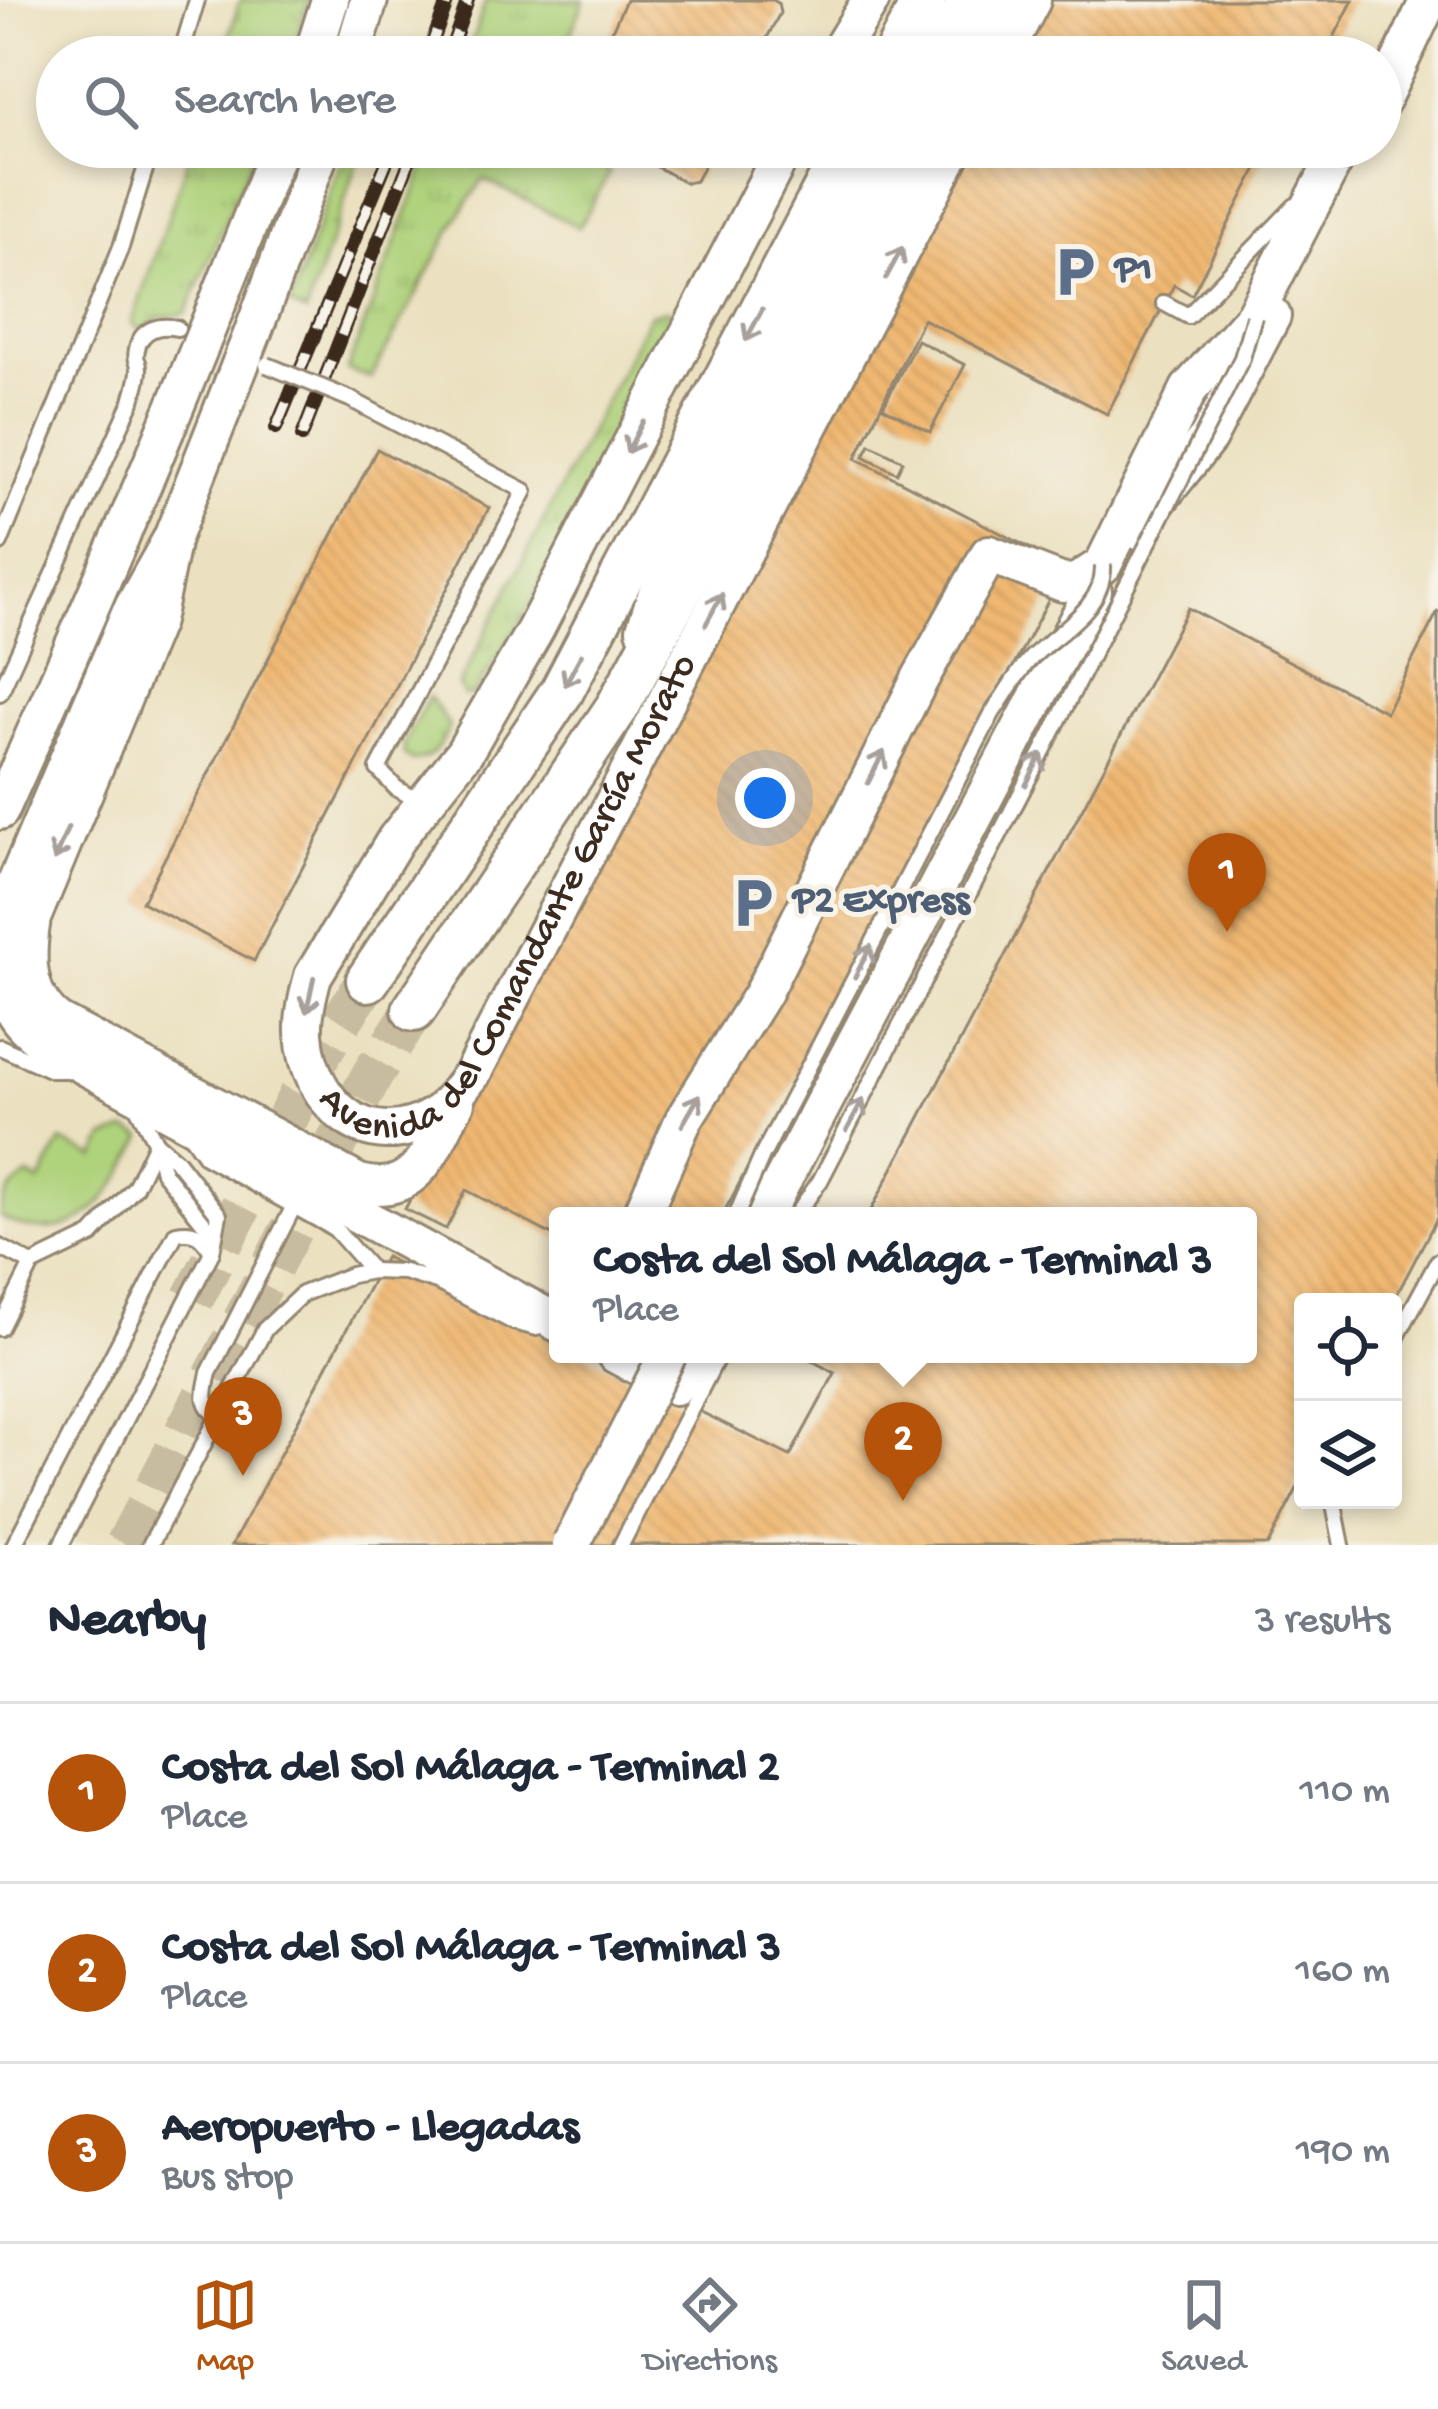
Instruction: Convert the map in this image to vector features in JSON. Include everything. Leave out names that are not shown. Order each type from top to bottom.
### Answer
[{"type":"main road","points":[[905,36],[924,0]]},
{"type":"main road","points":[[978,36],[998,0]]},
{"type":"main road","name":"Avenida del Comandante García Morato","points":[[368,980],[562,691],[836,168]]},
{"type":"main road","name":"Avenida del Comandante García Morato","points":[[414,1010],[618,706],[908,168]]},
{"type":"street","points":[[319,36],[330,0]]},
{"type":"street","points":[[358,36],[369,0]]},
{"type":"street","points":[[849,36],[871,0]]},
{"type":"street","points":[[948,36],[968,0]]},
{"type":"street","points":[[1013,36],[1032,0]]},
{"type":"street","points":[[1400,36],[1418,0]]},
{"type":"street","points":[[1402,56],[1429,0]]},
{"type":"street","points":[[0,811],[214,316],[271,168]]},
{"type":"street","points":[[314,168],[172,538],[130,613],[5,907],[0,968],[7,1000],[24,1028],[110,1078],[165,1128],[549,1319]]},
{"type":"street","name":"Avenida del Comandante García Morato","points":[[774,168],[536,630],[464,753],[396,839],[313,976],[304,1032],[309,1061],[318,1087],[336,1110],[355,1123],[379,1130],[407,1128],[438,1114],[472,1074],[944,168]]},
{"type":"street","name":"Avenida del Comandante García Morato","points":[[618,706],[671,552],[878,168]]},
{"type":"street","points":[[645,1207],[684,1119],[762,994],[988,554],[1063,583],[1076,582],[1102,565],[1189,388],[1254,316],[1330,168]]},
{"type":"street","points":[[769,1207],[1110,559],[1208,438],[1348,168]]},
{"type":"street","points":[[172,538],[155,621],[32,918],[28,962],[35,995],[57,1022],[359,1184],[373,1187],[392,1187],[419,1169],[472,1074]]},
{"type":"street","points":[[632,1363],[675,1386],[687,1363]]},
{"type":"street","points":[[571,1545],[663,1363]]},
{"type":"lane","points":[[186,36],[197,0]]},
{"type":"lane","points":[[0,543],[121,247],[145,168]]},
{"type":"lane","points":[[1164,303],[1188,316],[1327,168]]},
{"type":"lane","points":[[801,1207],[830,1162],[1047,743],[1242,358],[1254,316]]},
{"type":"lane","points":[[0,693],[132,401],[140,372],[136,347],[153,328],[177,328]]},
{"type":"lane","points":[[267,364],[369,407],[525,490],[378,770],[396,788],[422,803]]},
{"type":"lane","points":[[740,1207],[993,712],[1028,661],[1090,605],[1104,582],[1102,565]]},
{"type":"lane","points":[[0,1047],[52,1070],[110,1078]]},
{"type":"lane","points":[[165,1128],[206,1157],[335,1229],[372,1270]]},
{"type":"lane","points":[[61,1545],[212,1252],[207,1227],[163,1172],[165,1128]]},
{"type":"lane","points":[[0,1328],[32,1264],[92,1235],[135,1187],[165,1128]]},
{"type":"lane","points":[[218,1415],[209,1410],[203,1396],[209,1373],[294,1207]]},
{"type":"lane","points":[[14,1545],[176,1233],[189,1230],[203,1237],[212,1252]]},
{"type":"lane","points":[[0,1247],[32,1264]]},
{"type":"lane","points":[[1402,1327],[1438,1261]]},
{"type":"lane","points":[[150,1545],[265,1329],[302,1294],[372,1270],[404,1272],[437,1282],[513,1322],[549,1332]]},
{"type":"lane","points":[[621,1545],[714,1363]]},
{"type":"lane","points":[[1335,1509],[1342,1545]]},
{"type":"green space","points":[[240,0],[309,0],[297,36],[229,36]]},
{"type":"green space","points":[[486,0],[584,0],[570,36],[474,36]]},
{"type":"green space","points":[[185,168],[248,168],[186,314],[159,318],[141,330],[132,323]]},
{"type":"green space","points":[[339,168],[356,168],[306,313],[290,305]]},
{"type":"green space","points":[[424,168],[603,168],[610,172],[579,227],[483,179],[371,378],[347,370]]},
{"type":"green space","points":[[668,310],[677,321],[520,623],[473,695],[464,696],[459,685],[650,314]]},
{"type":"green space","points":[[429,697],[449,726],[436,750],[413,761],[404,755],[404,744]]},
{"type":"green space","points":[[127,1130],[143,1137],[119,1181],[88,1214],[49,1229],[0,1217],[5,1198],[17,1183],[28,1176],[40,1182],[61,1141],[95,1157],[105,1138]]},
{"type":"building","points":[[626,0],[773,0],[780,13],[768,36],[610,36]]},
{"type":"building","points":[[1040,0],[1353,0],[1335,36],[1021,36]]},
{"type":"building","points":[[659,168],[702,168],[696,181],[686,183]]},
{"type":"building","name":"P2 Express","points":[[952,168],[1257,168],[1192,295],[1174,285],[1107,414],[923,319],[856,458],[1066,567],[727,1207],[549,1207],[549,1233],[466,1190],[446,1229],[405,1209]]},
{"type":"building","points":[[917,340],[965,365],[930,432],[883,407]]},
{"type":"building","points":[[870,444],[903,461],[897,473],[864,456]]},
{"type":"building","points":[[377,449],[489,508],[254,961],[142,902]]},
{"type":"building","points":[[1188,608],[1386,712],[1438,611],[1438,1216],[1398,1293],[1294,1293],[1294,1494],[1268,1545],[232,1545],[385,1257],[549,1337],[549,1363],[602,1363],[790,1456],[835,1373],[816,1363],[1257,1363],[1257,1207],[873,1207]]},
{"type":"tunnel","points":[[193,1299],[326,1044],[368,980]]},
{"type":"tunnel","points":[[126,1545],[372,1075],[414,1010]]},
{"type":"railway","points":[[435,36],[448,0]]},
{"type":"railway","points":[[455,36],[468,0]]},
{"type":"railway","points":[[276,428],[384,168]]},
{"type":"railway","points":[[302,436],[407,168]]},
{"type":"place","name":"P1","points":[[1075,272]]},
{"type":"place","name":"P2 Express","points":[[753,903]]},
{"type":"place","name":"Costa del Sol Málaga - Terminal 2","points":[[1227,932]]},
{"type":"place","name":"Aeropuerto - Llegadas","points":[[243,1476]]},
{"type":"place","name":"Costa del Sol Málaga - Terminal 3","points":[[903,1501]]}]
